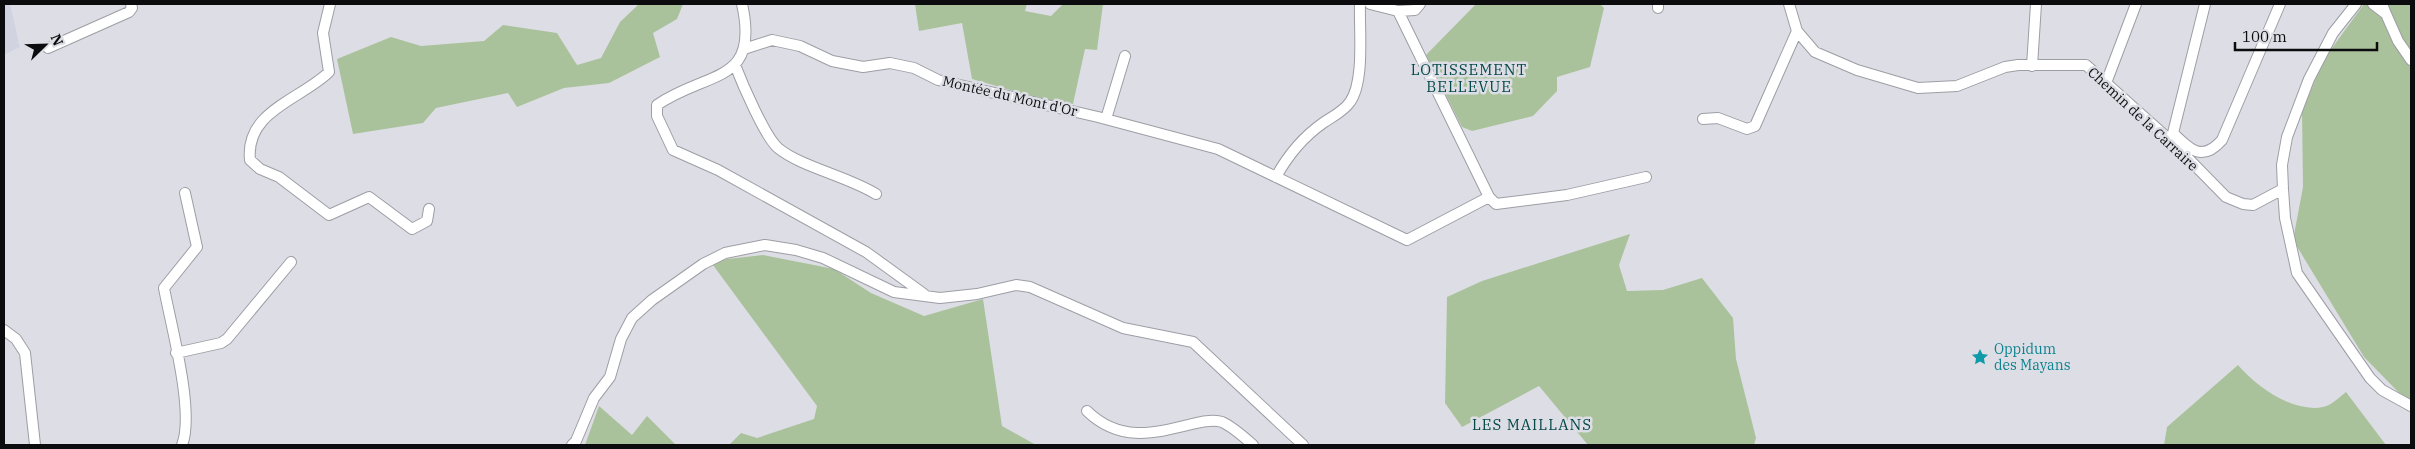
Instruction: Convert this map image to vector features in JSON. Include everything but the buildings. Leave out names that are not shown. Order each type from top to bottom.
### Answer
[{"type":"street","points":[[48,48],[129,12],[132,4]]},
{"type":"street","points":[[330,4],[323,33],[329,72],[261,120],[248,145],[250,160],[260,169],[280,177],[329,215],[369,197],[412,229],[427,221],[429,209]]},
{"type":"street","points":[[742,4],[745,20],[744,49],[735,66],[721,75],[671,96],[657,105],[657,116],[673,150],[718,170],[866,252],[926,296]]},
{"type":"street","points":[[1276,177],[1295,147],[1322,123],[1341,112],[1351,101],[1358,82],[1360,4]]},
{"type":"street","points":[[1370,4],[1398,11],[1415,10],[1420,4]]},
{"type":"street","name":"Chemin de la Carraire","points":[[1789,4],[1796,31],[1815,52],[1857,70],[1918,88],[1957,86],[2005,67],[2086,65],[2192,162],[2226,197],[2243,204],[2253,205],[2283,189]]},
{"type":"street","points":[[2032,66],[2036,4]]},
{"type":"street","points":[[2106,83],[2136,4]]},
{"type":"street","points":[[2204,152],[2189,149],[2173,132],[2205,4]]},
{"type":"street","points":[[2192,162],[2204,152],[2215,148],[2222,140],[2280,4]]},
{"type":"street","points":[[2356,4],[2332,33],[2309,79],[2287,137],[2282,165],[2285,218],[2298,273],[2370,378],[2382,390],[2411,406]]},
{"type":"street","points":[[2373,4],[2384,9],[2398,41],[2411,60]]},
{"type":"street","points":[[1398,11],[1489,197],[1496,204],[1567,196],[1646,177]]},
{"type":"street","points":[[1703,119],[1718,118],[1748,129],[1755,126],[1796,31]]},
{"type":"street","name":"Montée du Mont d'Or","points":[[744,49],[772,40],[800,46],[832,61],[863,67],[890,63],[914,68],[938,80],[1106,119],[1218,149],[1408,240],[1489,197]]},
{"type":"street","points":[[1106,119],[1125,56]]},
{"type":"street","points":[[735,66],[750,100],[776,146],[798,159],[876,194]]},
{"type":"street","points":[[182,445],[185,437],[187,411],[164,288],[197,247],[185,193]]},
{"type":"street","points":[[572,445],[576,441],[594,398],[610,377],[621,339],[632,318],[652,300],[703,264],[725,252],[765,245],[796,250],[824,258],[894,292],[940,298],[977,294],[1002,286],[1023,286],[1073,304],[1123,328],[1193,342],[1303,445]]},
{"type":"street","points":[[176,353],[221,343],[227,339],[291,262]]},
{"type":"street","points":[[4,330],[16,339],[25,353],[35,445]]},
{"type":"street","points":[[1087,411],[1099,423],[1130,434],[1160,432],[1202,422],[1221,421],[1253,445]]},
{"type":"street","points":[[1288,429],[1298,445]]},
{"type":"shaded area","points":[[4,4],[10,4],[20,47],[4,55]]},
{"type":"green space","points":[[639,4],[683,4],[677,19],[653,33],[660,57],[609,83],[564,88],[517,107],[508,93],[436,108],[423,123],[353,134],[337,59],[391,37],[421,46],[484,41],[503,25],[557,33],[577,65],[601,58],[620,22]]},
{"type":"green space","points":[[915,4],[1027,4],[1025,11],[1051,16],[1063,4],[1103,4],[1097,50],[1085,49],[1073,104],[1042,99],[972,79],[962,23],[919,31]]},
{"type":"green space","points":[[1476,4],[1601,5],[1604,8],[1590,67],[1557,77],[1557,91],[1533,116],[1472,131],[1462,127],[1426,55]]},
{"type":"green space","points":[[2364,4],[2411,4],[2411,405],[2364,357],[2293,240],[2303,187],[2302,112],[2324,59]]},
{"type":"green space","points":[[1630,234],[1619,265],[1627,291],[1663,290],[1702,278],[1733,318],[1736,359],[1756,438],[1754,445],[1588,445],[1539,386],[1462,427],[1445,403],[1447,297],[1482,281]]},
{"type":"green space","points":[[763,255],[834,269],[871,293],[924,316],[983,299],[1002,426],[1036,445],[729,445],[741,433],[757,438],[814,419],[817,406],[710,261]]},
{"type":"green space","points":[[2238,365],[2265,390],[2300,406],[2323,407],[2335,401],[2346,392],[2386,445],[2164,445],[2167,427]]},
{"type":"green space","points":[[599,406],[632,435],[647,416],[676,445],[585,445]]},
{"type":"place","name":"Oppidum des Mayans","points":[[1980,357]]},
{"type":"district","name":"LOTISSEMENT BELLEVUE","points":[[1469,78]]},
{"type":"district","name":"LES MAILLANS","points":[[1532,424]]}]
